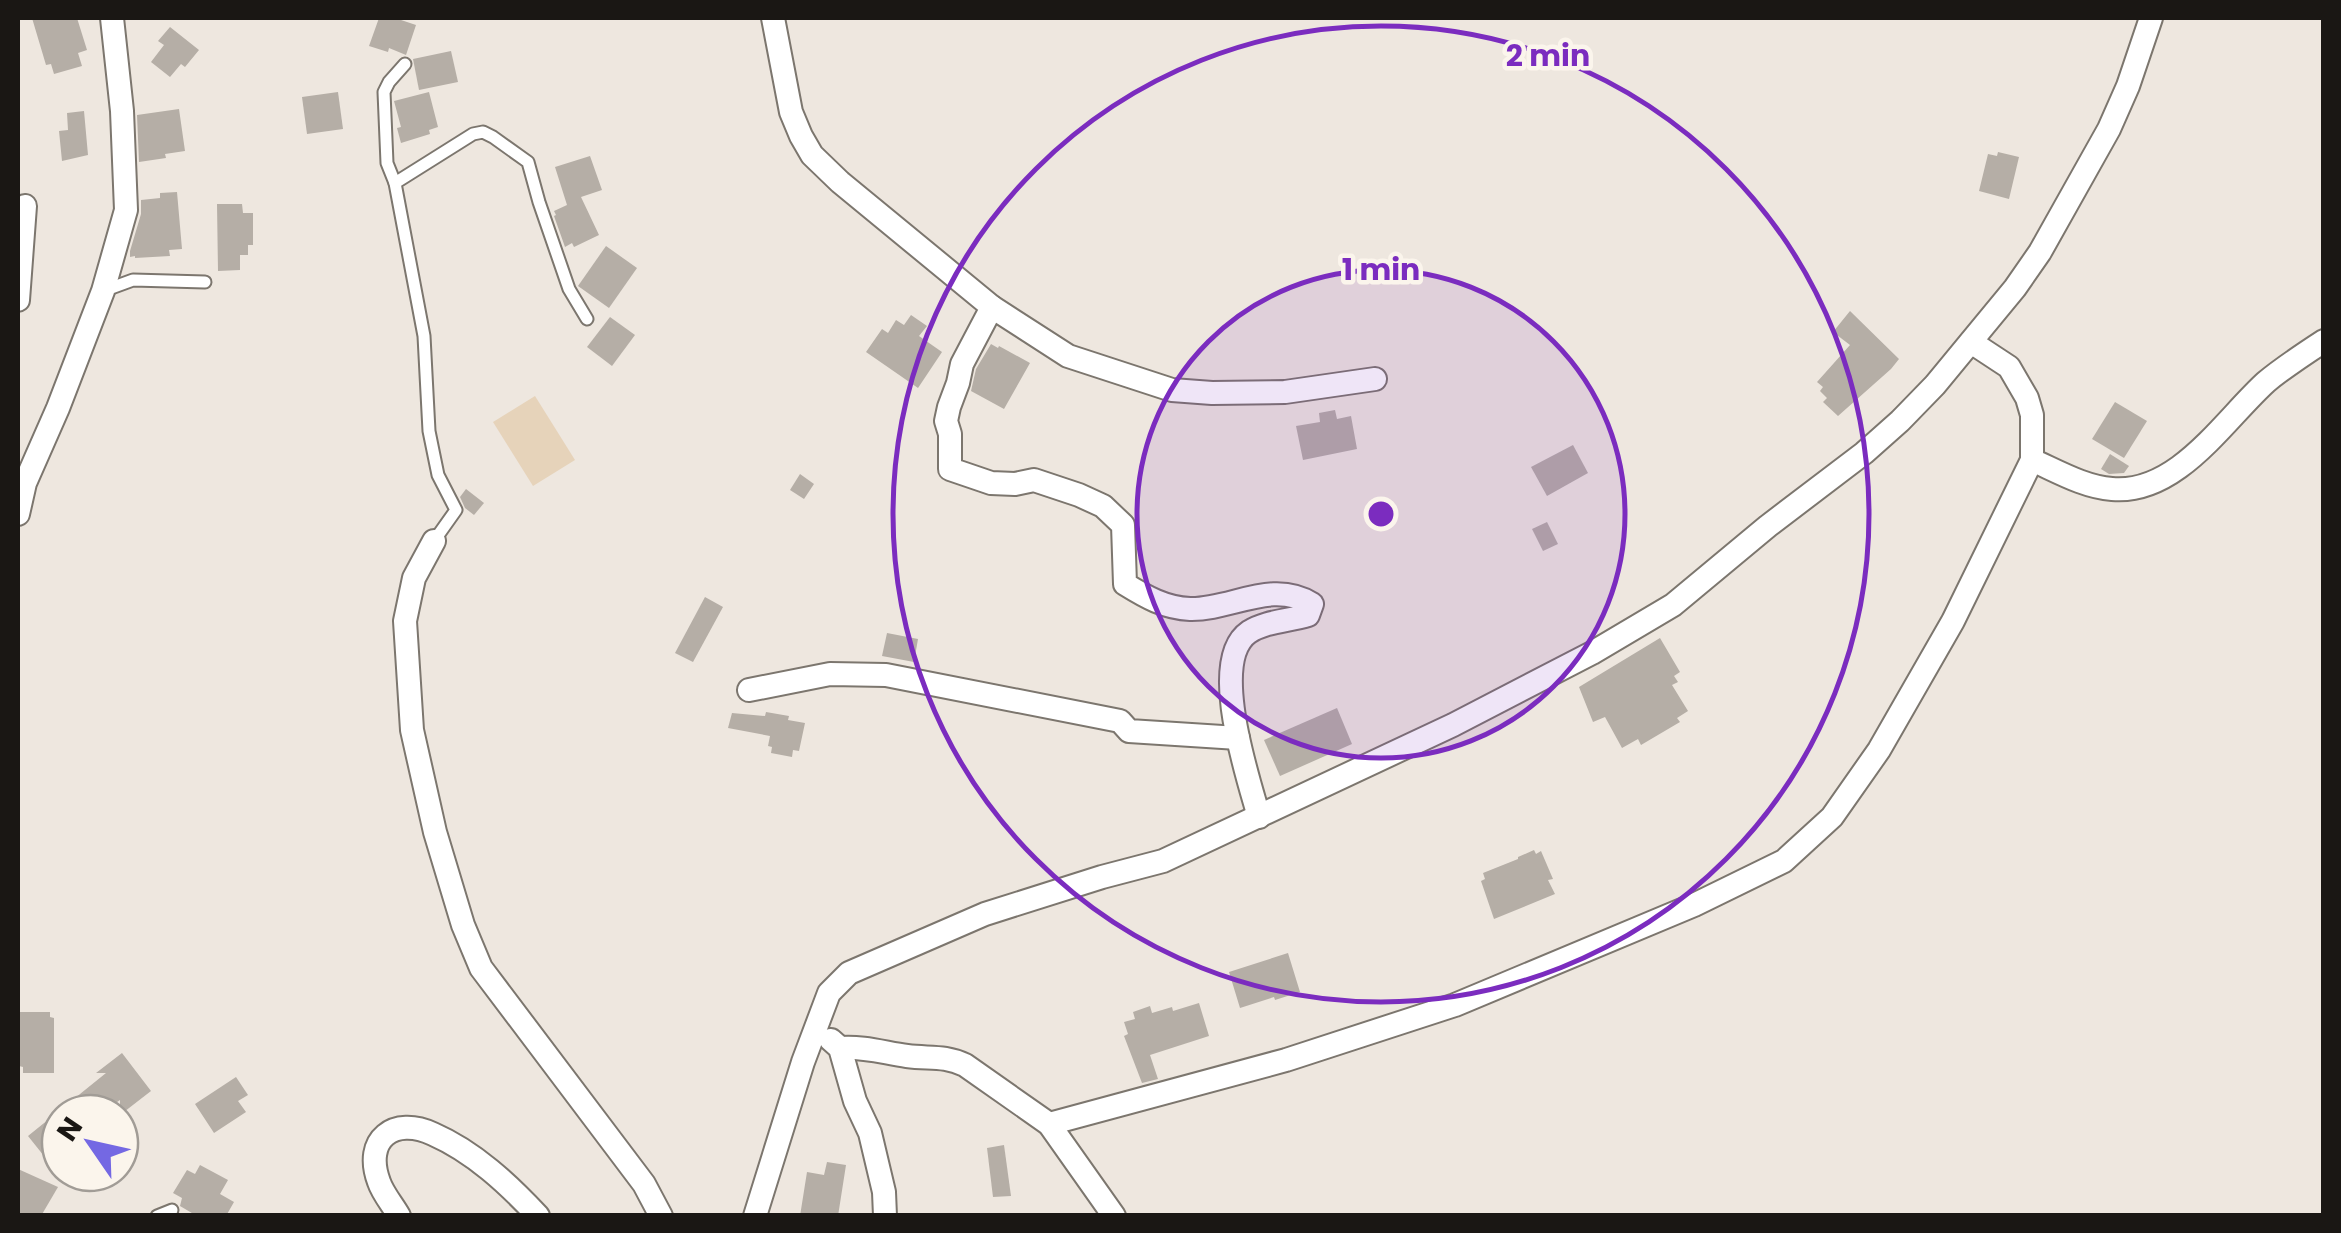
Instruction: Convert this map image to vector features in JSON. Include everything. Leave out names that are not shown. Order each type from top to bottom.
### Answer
[{"type":"street","points":[[18,514],[25,483],[104,291],[126,210],[122,110],[112,18]]},
{"type":"street","points":[[773,18],[792,112],[812,155],[992,306],[1068,356],[1172,390],[1212,393],[1285,392],[1375,379]]},
{"type":"street","points":[[754,1216],[829,993],[849,973],[985,914],[1164,861],[1453,725],[1592,653],[1673,605],[1864,452],[1935,385],[2040,252],[2109,130],[2151,18]]},
{"type":"street","points":[[18,300],[25,206]]},
{"type":"street","points":[[992,306],[962,364],[949,407],[946,422],[950,469],[992,484],[1034,480],[1103,506],[1122,525],[1125,584],[1151,600],[1192,609],[1248,596],[1275,595],[1301,597],[1312,604],[1308,615],[1250,632],[1240,640],[1230,665],[1238,738],[1259,817]]},
{"type":"street","points":[[2032,460],[2084,483],[2112,490],[2155,482],[2204,449],[2267,381],[2324,341]]},
{"type":"street","points":[[1050,1124],[1286,1060],[1455,1005],[1694,904],[1784,861],[1832,817],[1879,750],[1953,621],[2032,460],[2032,415],[2027,398],[2010,367],[1970,342]]},
{"type":"street","points":[[434,540],[414,578],[405,621],[412,730],[435,832],[463,925],[481,968],[644,1184],[661,1216]]},
{"type":"street","points":[[749,690],[830,674],[886,675],[1120,721],[1129,731],[1238,738]]},
{"type":"street","points":[[817,1028],[840,1048],[855,1101],[870,1133],[884,1192],[885,1216]]},
{"type":"street","points":[[840,1048],[950,1058],[965,1065],[1050,1124],[1114,1216]]},
{"type":"street","points":[[399,1216],[379,1184],[375,1146],[395,1130],[413,1128],[466,1153],[508,1184],[538,1216]]},
{"type":"lane","points":[[405,64],[384,92],[387,163],[395,182],[424,336],[428,431],[438,475],[456,510],[434,540]]},
{"type":"lane","points":[[395,182],[474,134],[484,132],[493,137],[528,162],[569,289],[588,318]]},
{"type":"lane","points":[[104,291],[133,280],[205,282]]},
{"type":"lane","points":[[157,1216],[172,1210]]},
{"type":"shaded area","points":[[535,396],[575,460],[533,486],[493,422]]},
{"type":"building","points":[[32,18],[77,18],[87,50],[78,53],[82,66],[54,74],[51,64],[46,65]]},
{"type":"building","points":[[379,18],[416,25],[406,55],[369,46]]},
{"type":"building","points":[[170,27],[199,50],[170,77],[151,62],[164,45],[158,41]]},
{"type":"building","points":[[451,51],[458,82],[419,90],[413,59]]},
{"type":"building","points":[[338,92],[343,129],[307,134],[302,97]]},
{"type":"building","points":[[429,92],[438,127],[429,130],[430,134],[401,143],[394,101]]},
{"type":"building","points":[[179,109],[185,151],[139,162],[137,115]]},
{"type":"building","points":[[84,111],[88,155],[62,161],[59,131],[68,130],[67,113]]},
{"type":"building","points":[[1998,152],[2019,157],[2009,199],[1979,191],[1988,154],[1997,156]]},
{"type":"building","points":[[590,156],[602,190],[581,197],[599,235],[565,247],[554,211],[567,205],[555,167]]},
{"type":"building","points":[[177,192],[182,249],[169,250],[170,256],[130,257],[141,200]]},
{"type":"building","points":[[217,204],[242,204],[243,213],[253,213],[253,245],[248,245],[248,255],[240,255],[240,270],[218,271]]},
{"type":"building","points":[[606,246],[637,268],[609,308],[578,286]]},
{"type":"building","points":[[1850,311],[1899,359],[1838,416],[1823,402],[1827,398],[1817,382],[1850,345],[1833,332]]},
{"type":"building","points":[[911,315],[927,326],[919,336],[942,352],[918,388],[866,352],[882,329],[888,333],[896,320],[904,325]]},
{"type":"building","points":[[610,317],[635,335],[612,366],[587,347]]},
{"type":"building","points":[[991,344],[1030,363],[1004,409],[971,391],[976,369]]},
{"type":"building","points":[[2115,402],[2147,421],[2124,458],[2092,439]]},
{"type":"building","points":[[1335,410],[1337,419],[1351,416],[1357,449],[1303,460],[1296,426],[1320,422],[1319,413]]},
{"type":"building","points":[[1573,445],[1588,473],[1547,496],[1531,467]]},
{"type":"building","points":[[2110,454],[2129,466],[2124,473],[2109,474],[2101,469]]},
{"type":"building","points":[[800,474],[814,484],[804,499],[790,490]]},
{"type":"building","points":[[466,489],[484,503],[474,515],[460,497]]},
{"type":"building","points":[[1547,522],[1558,544],[1543,551],[1532,529]]},
{"type":"building","points":[[705,597],[723,607],[693,662],[675,653]]},
{"type":"building","points":[[887,633],[918,639],[914,662],[882,656]]},
{"type":"building","points":[[1660,638],[1680,672],[1674,676],[1678,682],[1672,685],[1688,711],[1677,718],[1680,722],[1641,745],[1638,739],[1622,748],[1605,717],[1593,722],[1579,687]]},
{"type":"building","points":[[1337,708],[1352,744],[1280,776],[1264,740]]},
{"type":"building","points":[[766,712],[805,723],[799,751],[793,750],[792,757],[771,753],[770,736],[728,728],[732,713],[765,716]]},
{"type":"building","points":[[1534,850],[1536,854],[1541,851],[1555,894],[1494,919],[1481,881],[1485,879],[1483,873]]},
{"type":"building","points":[[1288,953],[1300,992],[1240,1008],[1229,972]]},
{"type":"building","points":[[1199,1003],[1209,1036],[1150,1055],[1158,1079],[1142,1083],[1124,1036],[1128,1034],[1124,1022],[1135,1019],[1133,1012],[1150,1006],[1152,1013]]},
{"type":"building","points":[[18,1012],[50,1012],[54,1018],[54,1073],[23,1073],[19,1066]]},
{"type":"building","points":[[122,1053],[151,1091],[140,1100],[140,1093],[81,1093],[106,1073],[96,1073]]},
{"type":"building","points":[[236,1077],[248,1095],[238,1101],[246,1112],[214,1133],[195,1104]]},
{"type":"building","points":[[40,1126],[40,1151],[28,1136]]},
{"type":"building","points":[[1004,1145],[1011,1196],[993,1197],[987,1148]]},
{"type":"building","points":[[827,1162],[846,1165],[838,1216],[800,1216],[807,1172],[824,1175]]},
{"type":"building","points":[[200,1165],[228,1180],[220,1194],[234,1202],[226,1216],[197,1216],[180,1206],[182,1198],[173,1193],[187,1170],[195,1174]]},
{"type":"building","points":[[18,1169],[40,1179],[40,1193],[54,1193],[41,1216],[18,1216]]}]
